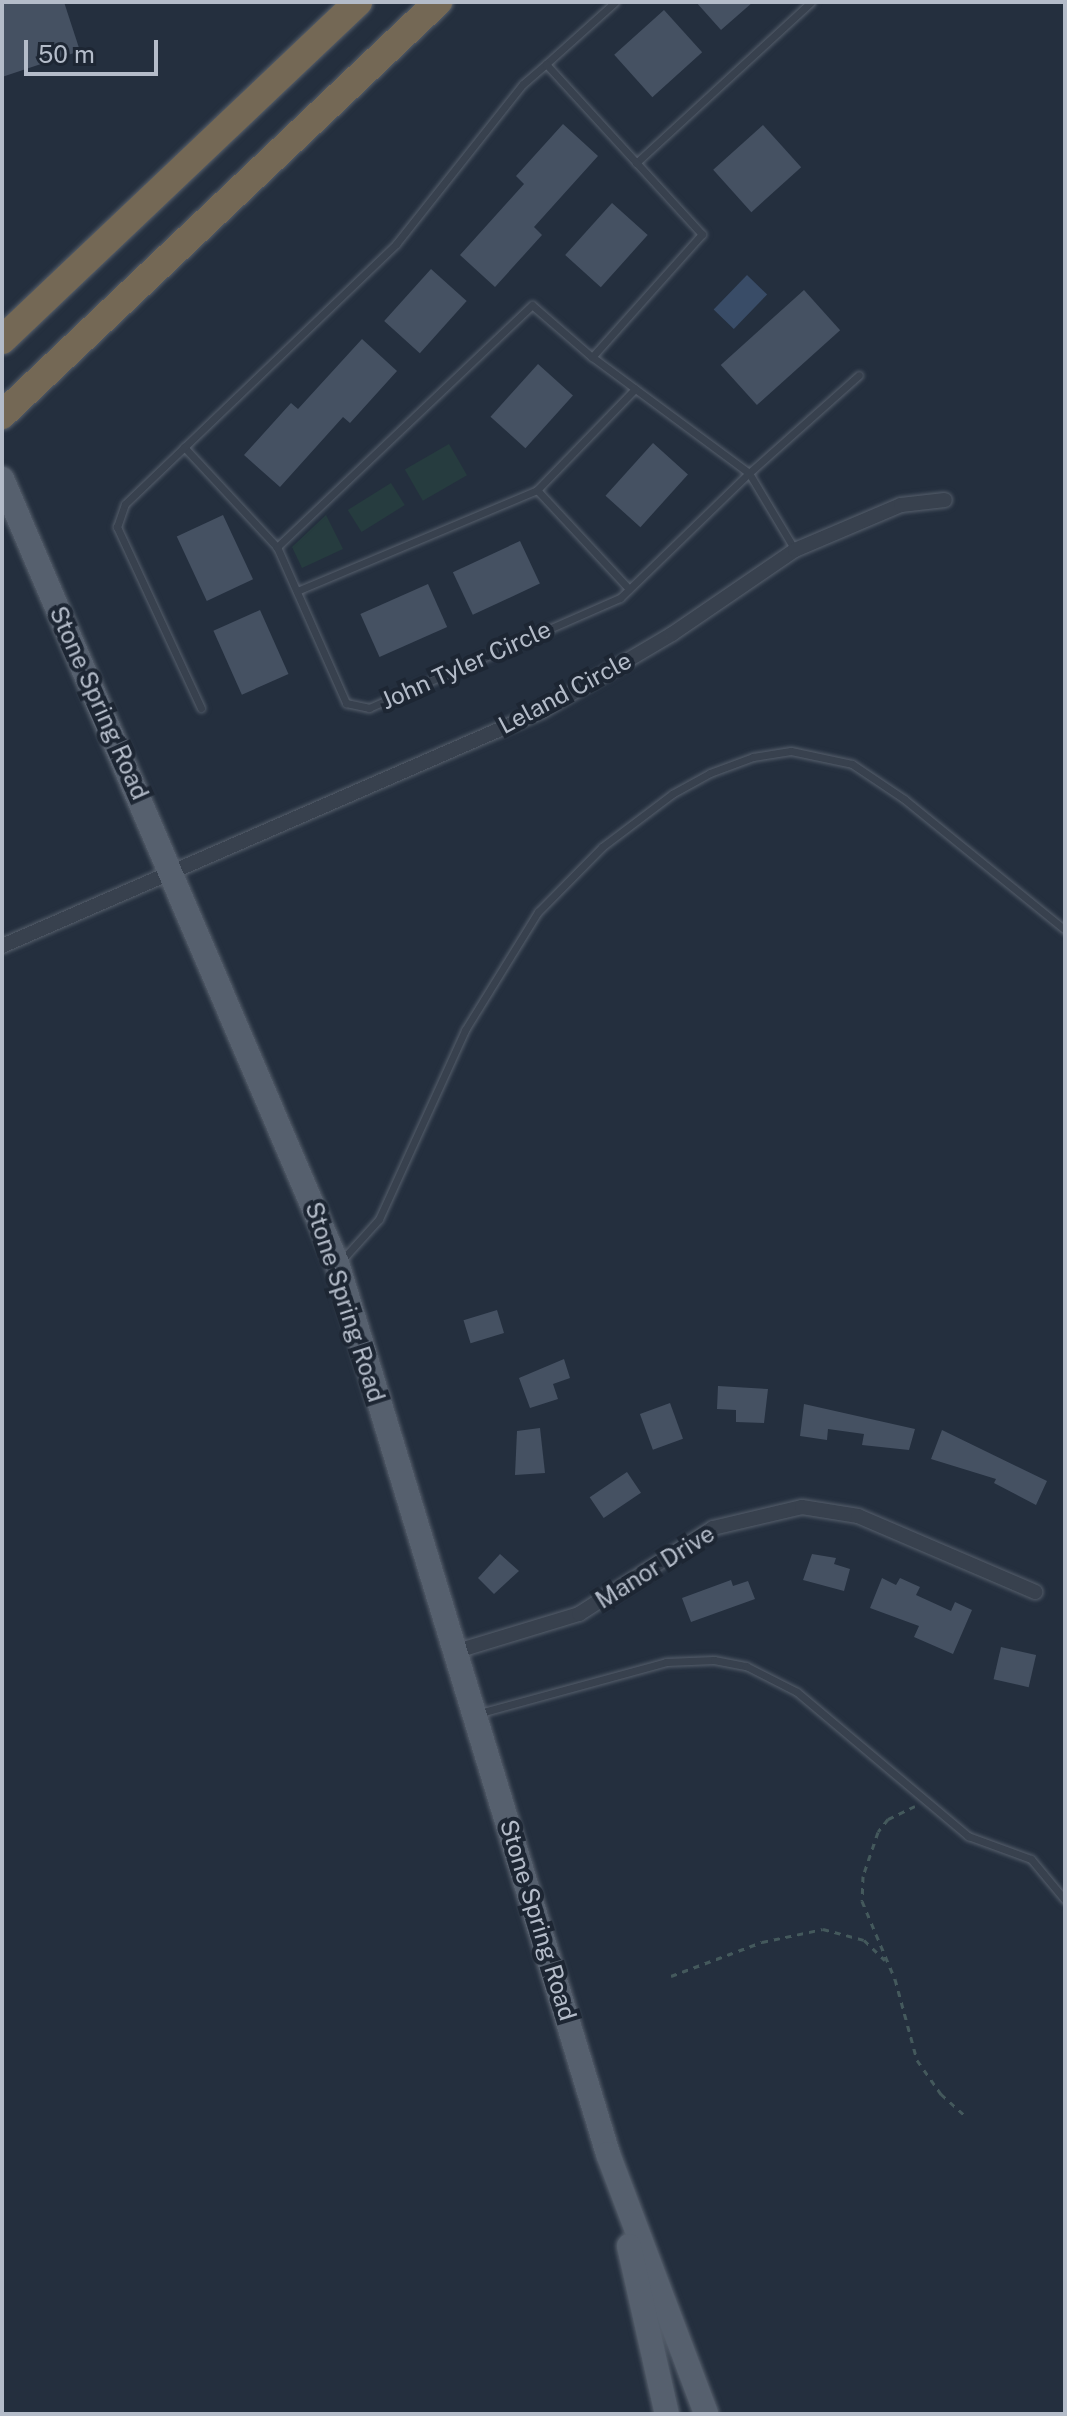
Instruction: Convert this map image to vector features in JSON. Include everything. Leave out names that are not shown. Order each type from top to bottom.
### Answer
[{"type":"highway","points":[[2,340],[358,2]]},
{"type":"highway","points":[[2,415],[438,2]]},
{"type":"main road","name":"Stone Spring Road","points":[[2,479],[173,871],[337,1263],[608,2154],[706,2414]]},
{"type":"main road","name":"Stone Spring Road","points":[[608,2154],[667,2414]]},
{"type":"street","name":"Leland Circle","points":[[2,946],[542,711],[672,634],[795,550],[901,505],[945,500]]},
{"type":"street","name":"Manor Drive","points":[[454,1652],[579,1614],[713,1528],[802,1507],[858,1516],[1035,1592]]},
{"type":"lane","points":[[201,708],[117,527],[125,504],[396,244],[523,84],[615,2]]},
{"type":"lane","points":[[636,163],[811,2]]},
{"type":"lane","points":[[546,64],[702,234],[592,357]]},
{"type":"lane","points":[[277,547],[532,305],[592,357],[749,473],[795,550]]},
{"type":"lane","name":"John Tyler Circle","points":[[184,447],[277,547],[346,703],[369,708],[620,598],[749,473],[859,375]]},
{"type":"lane","points":[[297,591],[537,490],[635,389]]},
{"type":"lane","points":[[537,490],[629,589]]},
{"type":"lane","points":[[337,1263],[379,1219],[470,1019],[538,912],[602,847],[660,802],[710,773],[791,751],[852,764],[904,799],[1065,930]]},
{"type":"lane","points":[[474,1715],[666,1662],[725,1661],[761,1672],[797,1692],[928,1799],[968,1836],[1031,1859],[1065,1900]]},
{"type":"path","points":[[928,1799],[884,1823],[863,1876],[862,1901],[889,1966],[917,2060],[941,2094],[964,2115]]},
{"type":"path","points":[[671,1976],[762,1942],[823,1929],[864,1940],[889,1966]]},
{"type":"green space","points":[[449,444],[467,475],[423,501],[405,470]]},
{"type":"green space","points":[[391,483],[405,505],[362,532],[348,510]]},
{"type":"green space","points":[[326,515],[343,549],[302,568],[292,547]]},
{"type":"water","points":[[747,275],[767,294],[734,329],[714,310]]},
{"type":"building","points":[[2,2],[64,2],[80,51],[2,77]]},
{"type":"building","points":[[696,2],[753,2],[721,30]]},
{"type":"building","points":[[664,10],[702,52],[652,97],[614,55]]},
{"type":"building","points":[[563,124],[598,156],[534,227],[542,235],[495,287],[460,255],[524,184],[516,176]]},
{"type":"building","points":[[763,125],[801,167],[751,212],[713,170]]},
{"type":"building","points":[[612,203],[648,235],[601,287],[565,255]]},
{"type":"building","points":[[431,269],[467,301],[420,353],[384,321]]},
{"type":"building","points":[[804,290],[840,330],[757,405],[721,365]]},
{"type":"building","points":[[362,339],[397,371],[350,423],[343,417],[280,487],[244,455],[291,403],[298,409]]},
{"type":"building","points":[[538,364],[573,395],[525,448],[490,417]]},
{"type":"building","points":[[653,443],[688,474],[640,527],[605,496]]},
{"type":"building","points":[[223,515],[253,579],[207,601],[177,537]]},
{"type":"building","points":[[520,541],[540,584],[473,615],[453,572]]},
{"type":"building","points":[[428,584],[447,627],[380,657],[360,614]]},
{"type":"building","points":[[260,610],[288,674],[242,695],[213,631]]},
{"type":"building","points":[[497,1310],[504,1333],[471,1343],[464,1320]]},
{"type":"building","points":[[564,1359],[570,1378],[553,1384],[558,1399],[530,1408],[519,1378]]},
{"type":"building","points":[[718,1386],[768,1389],[764,1423],[736,1422],[736,1410],[717,1409]]},
{"type":"building","points":[[670,1403],[683,1439],[653,1450],[640,1414]]},
{"type":"building","points":[[804,1404],[915,1429],[909,1450],[862,1445],[864,1434],[828,1429],[827,1440],[800,1436]]},
{"type":"building","points":[[540,1428],[545,1473],[515,1475],[517,1431]]},
{"type":"building","points":[[942,1430],[1047,1481],[1036,1505],[994,1483],[996,1479],[931,1459]]},
{"type":"building","points":[[627,1472],[641,1493],[604,1518],[590,1497]]},
{"type":"building","points":[[500,1554],[519,1571],[494,1594],[478,1578]]},
{"type":"building","points":[[812,1554],[836,1558],[834,1564],[850,1569],[844,1591],[803,1580]]},
{"type":"building","points":[[882,1578],[896,1585],[900,1578],[920,1587],[916,1595],[951,1611],[955,1602],[972,1610],[953,1654],[914,1637],[919,1626],[870,1608]]},
{"type":"building","points":[[731,1580],[733,1586],[748,1581],[755,1599],[691,1622],[682,1598]]},
{"type":"building","points":[[1001,1647],[1036,1655],[1029,1687],[994,1679]]}]
